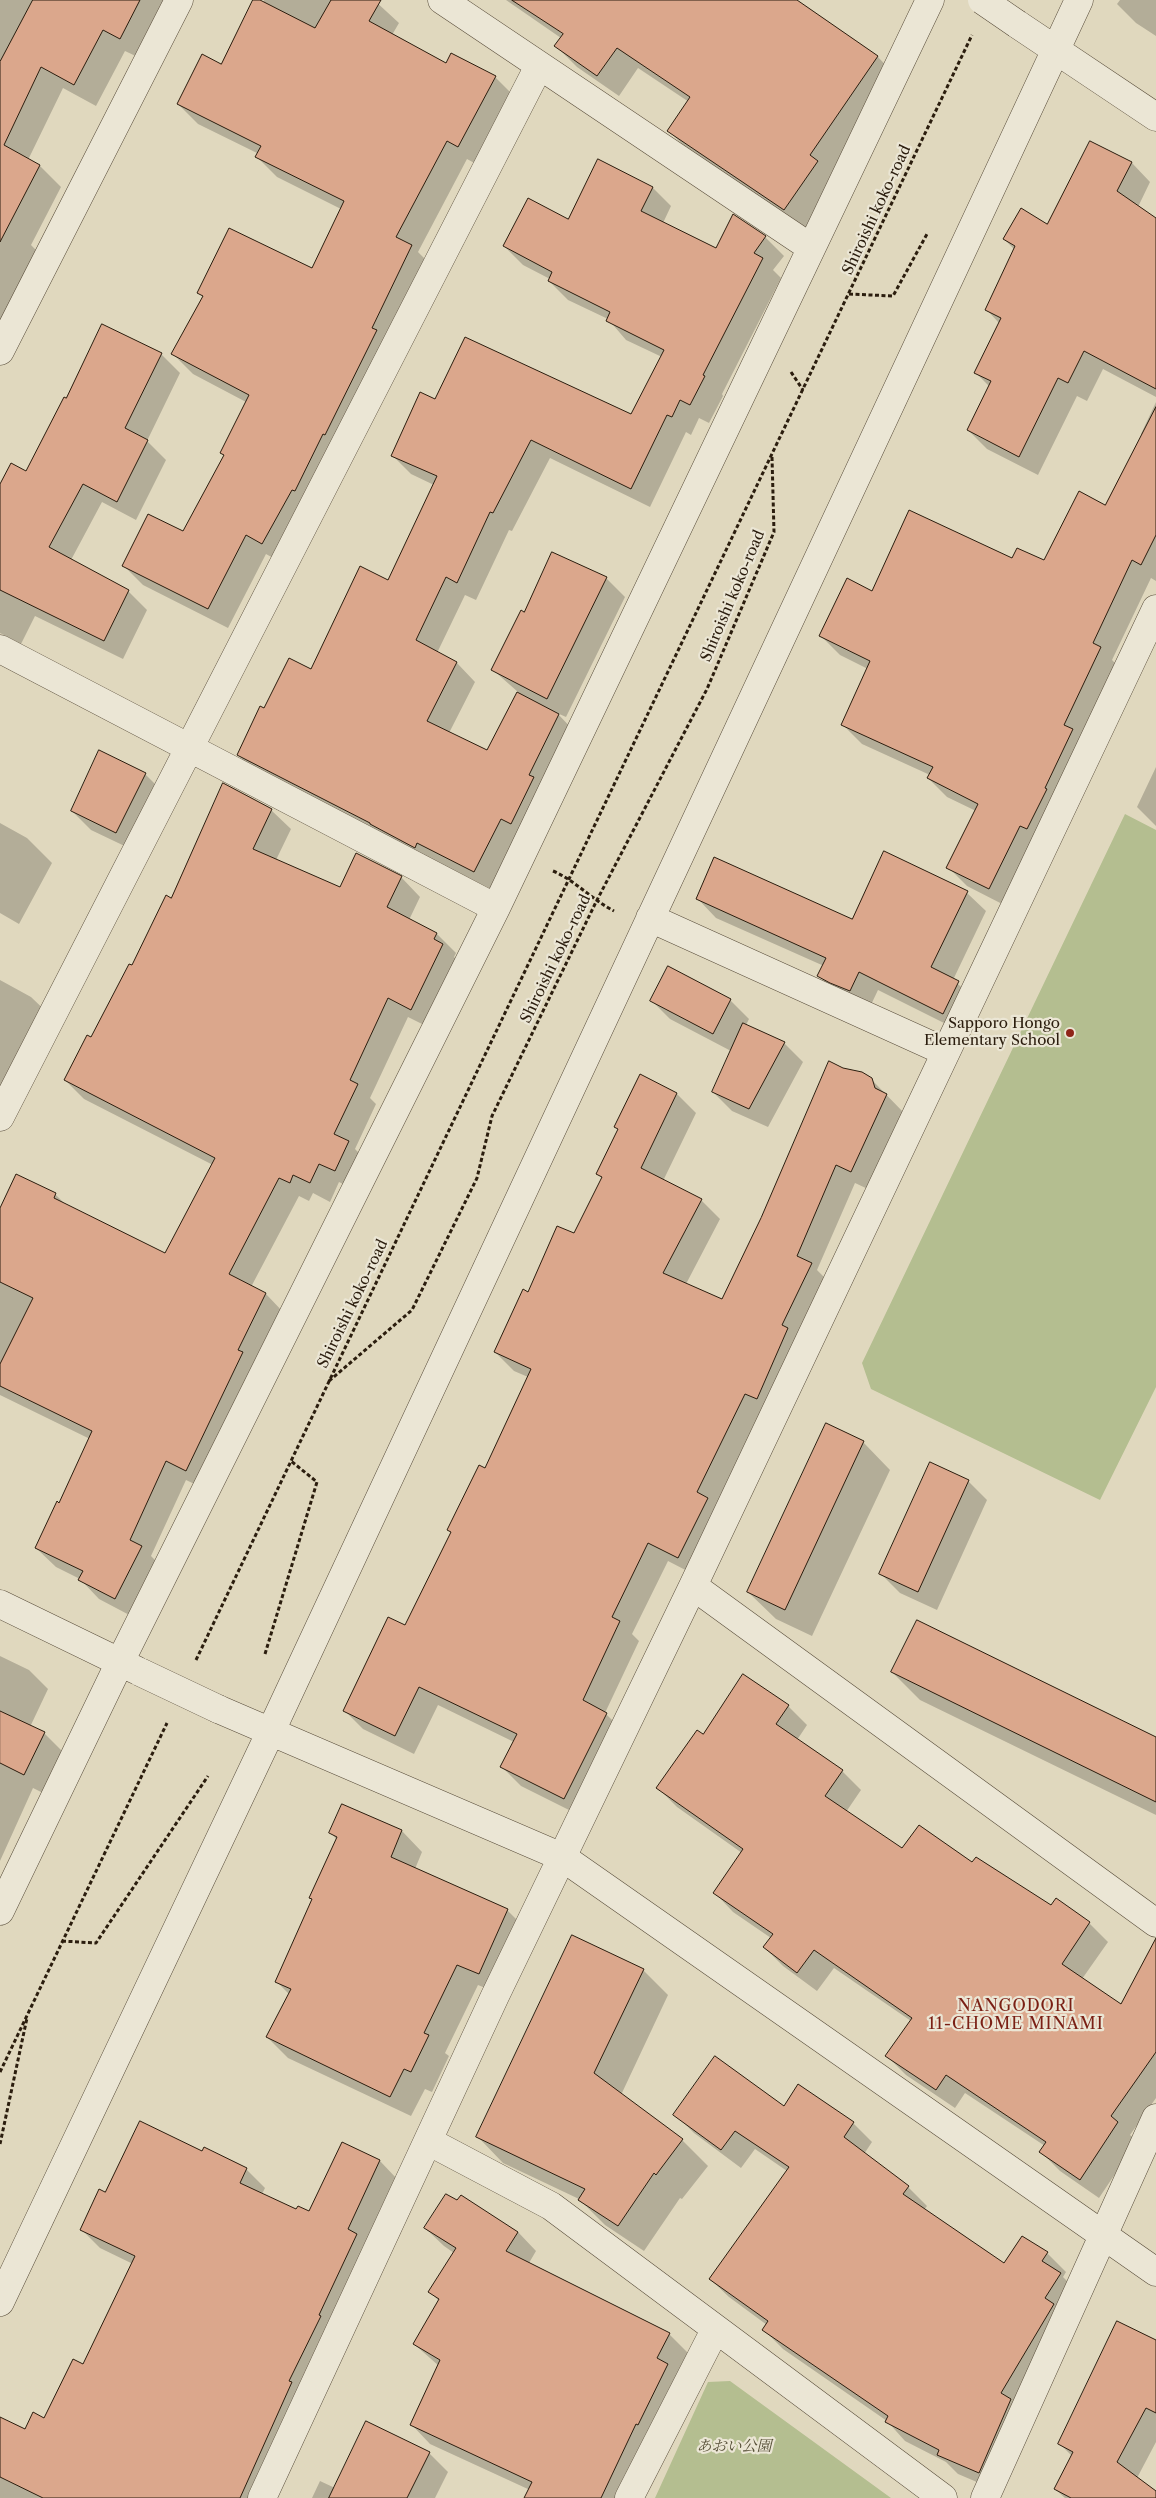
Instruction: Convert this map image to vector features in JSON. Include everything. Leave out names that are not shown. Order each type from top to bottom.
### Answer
[{"type":"street","points":[[0,351],[179,0]]},
{"type":"street","points":[[442,0],[810,247]]},
{"type":"street","points":[[0,1911],[130,1667],[496,908],[810,247],[930,0]]},
{"type":"street","points":[[982,0],[1156,117]]},
{"type":"street","points":[[0,2302],[271,1731],[1078,0]]},
{"type":"street","points":[[0,1117],[539,66]]},
{"type":"street","points":[[262,2498],[562,1857],[693,1586],[1156,609]]},
{"type":"street","points":[[0,650],[496,908]]},
{"type":"street","points":[[648,923],[946,1052]]},
{"type":"street","points":[[693,1586],[1156,1922]]},
{"type":"street","points":[[0,1604],[218,1708],[562,1857],[1156,2272]]},
{"type":"street","points":[[985,2498],[1156,2118]]},
{"type":"street","points":[[428,2141],[551,2206],[943,2498]]},
{"type":"street","points":[[629,2498],[715,2330]]},
{"type":"path","name":"Shiroishi koko-road","points":[[772,456],[774,532],[706,690],[596,902],[492,1116],[477,1178],[412,1310],[328,1381],[976,27]]},
{"type":"path","points":[[520,856],[570,878],[596,902],[648,923]]},
{"type":"path","points":[[262,1663],[317,1482],[291,1461]]},
{"type":"path","points":[[62,1941],[96,1943],[212,1770]]},
{"type":"path","points":[[0,2072],[28,2012],[0,2144]]},
{"type":"green space","name":"Sapporo Hongo Elementary School","points":[[1125,814],[1156,830],[1156,1387],[1100,1500],[871,1389],[862,1363]]},
{"type":"green space","name":"あおい公園","points":[[730,2381],[891,2498],[655,2498],[708,2382]]},
{"type":"building","points":[[33,0],[140,0],[120,39],[103,30],[74,85],[41,67],[4,145],[40,165],[0,242],[0,62]]},
{"type":"building","points":[[253,0],[260,0],[315,28],[331,0],[381,0],[369,21],[446,63],[451,53],[496,76],[458,147],[447,141],[396,237],[412,245],[372,328],[377,330],[295,491],[292,490],[262,544],[246,535],[208,609],[122,566],[148,514],[183,531],[224,455],[220,453],[249,395],[171,354],[203,296],[197,293],[229,228],[312,268],[344,201],[255,157],[261,146],[177,104],[202,54],[221,64]]},
{"type":"building","points":[[512,0],[797,0],[878,56],[810,155],[818,161],[784,210],[667,131],[690,97],[617,48],[597,76],[554,46],[563,34]]},
{"type":"building","points":[[1090,141],[1132,162],[1117,191],[1156,218],[1156,389],[1084,351],[1068,383],[1058,378],[1019,457],[967,430],[991,381],[974,373],[1001,318],[985,310],[1015,246],[1003,239],[1021,208],[1047,224]]},
{"type":"building","points":[[598,159],[653,187],[641,211],[716,248],[733,214],[766,236],[754,253],[763,258],[703,375],[705,376],[690,405],[680,400],[672,417],[667,415],[631,489],[531,440],[493,513],[490,512],[457,583],[446,577],[416,640],[457,662],[427,721],[487,750],[517,692],[559,714],[529,775],[534,777],[511,824],[501,819],[474,872],[417,843],[415,848],[237,755],[260,706],[264,708],[289,658],[311,669],[360,566],[388,580],[437,476],[391,456],[420,392],[435,399],[465,337],[631,414],[664,350],[606,321],[610,312],[548,281],[552,272],[503,246],[528,198],[568,219]]},
{"type":"building","points":[[102,324],[162,353],[125,428],[148,440],[117,502],[83,484],[49,547],[129,590],[104,641],[0,590],[0,484],[11,463],[26,471],[64,397],[66,398]]},
{"type":"building","points":[[1156,407],[1156,535],[1141,565],[1132,560],[1093,643],[1101,647],[1064,725],[1073,729],[1045,788],[1047,789],[1027,829],[1020,826],[989,889],[946,868],[978,804],[927,778],[933,767],[841,725],[870,661],[819,636],[847,578],[872,591],[909,510],[1012,558],[1017,548],[1044,560],[1079,491],[1105,505]]},
{"type":"building","points":[[552,552],[607,577],[547,699],[491,670],[521,610],[524,612]]},
{"type":"building","points":[[99,750],[146,773],[116,833],[71,811]]},
{"type":"building","points":[[223,783],[272,809],[253,849],[340,887],[356,853],[402,876],[387,907],[437,933],[434,939],[443,944],[411,1010],[388,998],[350,1080],[358,1084],[334,1134],[349,1141],[335,1171],[319,1164],[310,1183],[293,1175],[290,1183],[279,1178],[229,1274],[266,1293],[238,1350],[243,1352],[186,1471],[166,1461],[130,1540],[142,1546],[115,1599],[78,1580],[83,1571],[35,1548],[57,1501],[59,1503],[92,1431],[0,1386],[0,1364],[33,1298],[0,1282],[0,1208],[16,1174],[56,1193],[54,1198],[165,1253],[215,1158],[64,1080],[87,1035],[91,1037],[129,964],[132,965],[166,895],[171,898]]},
{"type":"building","points":[[884,851],[968,891],[931,967],[959,981],[943,1014],[859,972],[850,991],[830,983],[817,976],[826,958],[696,899],[714,857],[852,919]]},
{"type":"building","points":[[668,966],[731,999],[713,1034],[650,1001]]},
{"type":"building","points":[[743,1023],[785,1042],[749,1109],[712,1092]]},
{"type":"building","points":[[829,1061],[843,1068],[862,1072],[872,1078],[875,1088],[887,1094],[851,1172],[836,1165],[797,1256],[812,1263],[782,1325],[788,1328],[757,1399],[745,1394],[697,1492],[708,1498],[678,1558],[648,1543],[612,1617],[620,1621],[583,1700],[607,1713],[564,1799],[500,1767],[517,1734],[419,1687],[395,1736],[343,1711],[388,1617],[405,1625],[451,1532],[447,1530],[479,1465],[485,1468],[531,1369],[494,1352],[523,1289],[528,1292],[557,1226],[574,1233],[602,1177],[596,1174],[618,1129],[614,1127],[640,1074],[677,1093],[641,1168],[702,1199],[663,1273],[722,1299],[761,1218]]},
{"type":"building","points":[[826,1423],[864,1441],[785,1610],[747,1592]]},
{"type":"building","points":[[930,1462],[969,1480],[918,1592],[879,1574]]},
{"type":"building","points":[[917,1620],[1156,1737],[1156,1802],[891,1672]]},
{"type":"building","points":[[743,1674],[789,1705],[776,1724],[843,1770],[825,1796],[902,1848],[919,1825],[972,1862],[976,1857],[1051,1905],[1056,1898],[1090,1922],[1062,1964],[1121,2004],[1156,1938],[1156,2052],[1111,2116],[1118,2122],[1080,2180],[1039,2152],[1046,2142],[946,2075],[936,2090],[885,2056],[912,2018],[814,1950],[797,1973],[763,1947],[773,1934],[713,1893],[743,1849],[656,1788],[697,1730],[703,1734]]},
{"type":"building","points":[[0,1711],[45,1732],[24,1775],[0,1763]]},
{"type":"building","points":[[342,1804],[402,1830],[391,1857],[508,1909],[479,1974],[457,1965],[424,2033],[429,2035],[411,2072],[404,2069],[390,2097],[266,2037],[291,1989],[275,1982],[312,1899],[309,1898],[337,1837],[329,1833]]},
{"type":"building","points":[[572,1935],[644,1969],[594,2073],[683,2139],[656,2175],[654,2173],[618,2226],[578,2200],[585,2189],[476,2137]]},
{"type":"building","points":[[715,2056],[784,2106],[798,2084],[854,2122],[844,2137],[909,2186],[903,2194],[1004,2263],[1022,2236],[1048,2252],[1042,2261],[1061,2273],[1045,2298],[1054,2304],[1001,2393],[1011,2399],[979,2473],[937,2455],[939,2450],[885,2422],[888,2416],[762,2330],[768,2321],[709,2279],[789,2167],[735,2131],[721,2150],[673,2115]]},
{"type":"building","points":[[140,2121],[202,2151],[204,2147],[247,2168],[240,2183],[296,2209],[298,2206],[309,2211],[342,2142],[380,2160],[348,2229],[357,2234],[319,2315],[321,2316],[289,2381],[292,2382],[240,2498],[43,2498],[0,2477],[0,2417],[25,2429],[33,2412],[44,2418],[73,2359],[83,2364],[135,2256],[80,2230],[99,2189],[105,2192]]},
{"type":"building","points":[[446,2194],[457,2200],[461,2195],[518,2232],[506,2251],[670,2333],[657,2358],[668,2364],[638,2425],[636,2424],[601,2498],[524,2498],[532,2482],[410,2425],[440,2360],[413,2344],[439,2299],[428,2292],[456,2248],[424,2228]]},
{"type":"building","points":[[1117,2321],[1156,2340],[1156,2413],[1146,2408],[1117,2462],[1156,2491],[1156,2498],[1071,2498],[1054,2489],[1073,2452],[1058,2444]]},
{"type":"building","points":[[366,2421],[430,2452],[407,2498],[329,2498]]},
{"type":"place","name":"Sapporo Hongo Elementary School","points":[[1070,1033]]},
{"type":"district","name":"NANGODORI 11-CHOME MINAMI","points":[[1016,2015]]}]
